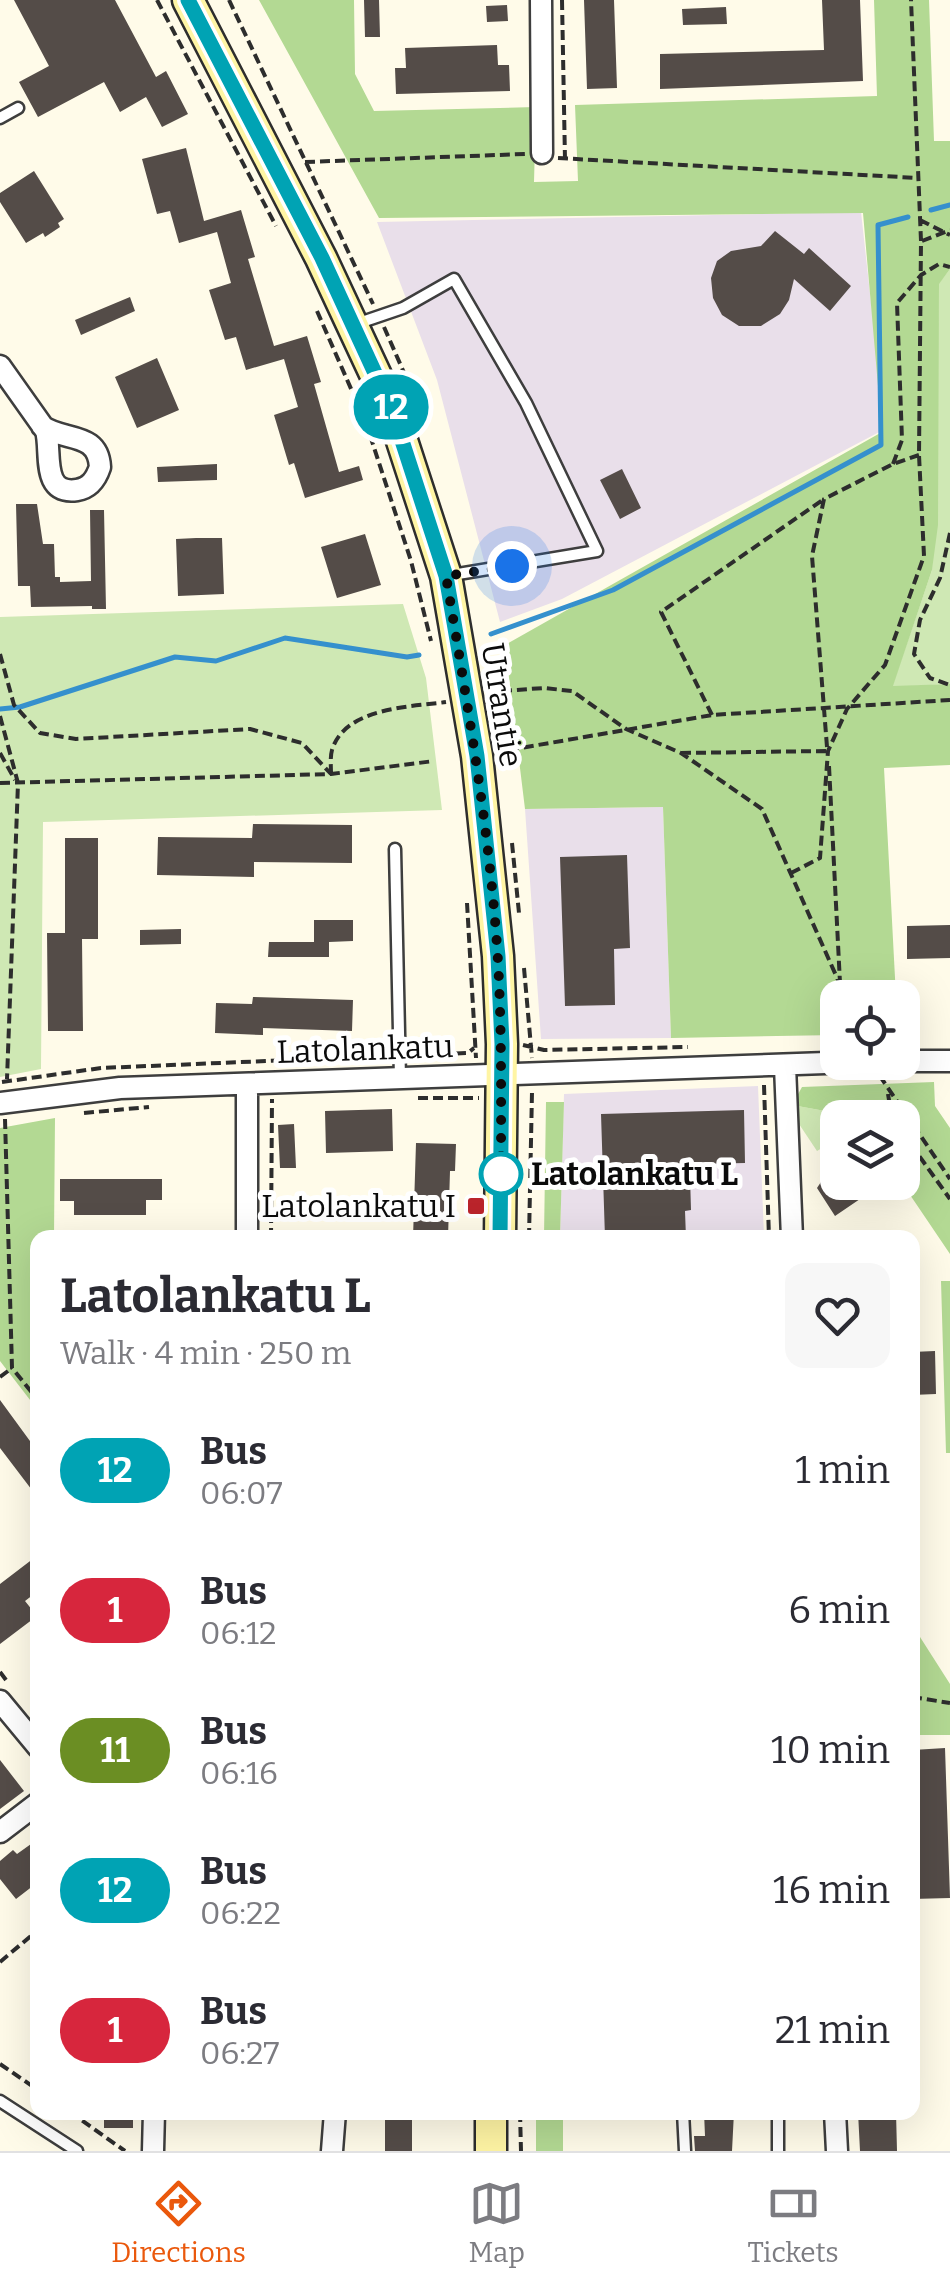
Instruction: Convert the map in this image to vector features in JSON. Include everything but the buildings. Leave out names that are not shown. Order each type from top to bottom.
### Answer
[{"type":"main road","name":"Utrantie","points":[[188,0],[322,258],[392,410],[446,576],[477,756],[498,956],[489,1060],[500,1230]]},
{"type":"main road","points":[[491,2120],[491,2151]]},
{"type":"street","points":[[540,0],[542,153]]},
{"type":"street","points":[[0,366],[42,426],[49,443],[49,474],[60,487],[76,490],[92,483],[100,458],[90,442],[56,434],[42,426]]},
{"type":"street","points":[[48,458],[56,444],[72,437]]},
{"type":"street","name":"Latolankatu","points":[[3,1092],[400,1078],[489,1060],[820,1064]]},
{"type":"street","points":[[920,1061],[950,1060]]},
{"type":"street","points":[[774,1066],[791,1230]]},
{"type":"street","points":[[247,1084],[247,1230]]},
{"type":"street","points":[[0,1701],[30,1737]]},
{"type":"street","points":[[0,1832],[30,1809]]},
{"type":"street","points":[[153,2151],[154,2120]]},
{"type":"street","points":[[332,2151],[334,2120]]},
{"type":"street","points":[[836,2120],[837,2151]]},
{"type":"lane","points":[[0,118],[18,108]]},
{"type":"lane","points":[[352,325],[403,308],[454,279],[526,403],[597,552],[446,576]]},
{"type":"lane","points":[[395,849],[400,1078]]},
{"type":"lane","points":[[0,2101],[77,2151]]},
{"type":"lane","points":[[683,2120],[685,2151]]},
{"type":"lane","points":[[778,2120],[778,2151]]},
{"type":"path","points":[[157,0],[277,229]]},
{"type":"path","points":[[562,0],[565,160]]},
{"type":"path","points":[[791,873],[820,858],[828,752],[847,709],[885,665],[924,556],[919,455],[921,241],[912,0]]},
{"type":"path","points":[[306,162],[542,153],[565,160],[918,178]]},
{"type":"path","points":[[920,220],[948,232]]},
{"type":"path","points":[[921,241],[948,232]]},
{"type":"path","points":[[893,464],[902,440],[897,303],[921,275],[939,264],[950,266]]},
{"type":"path","points":[[312,299],[366,423],[412,561],[433,649]]},
{"type":"path","points":[[712,714],[660,612],[824,499],[919,455]]},
{"type":"path","points":[[824,499],[812,556],[828,752],[840,980]]},
{"type":"path","points":[[950,533],[940,578],[920,620],[914,654],[930,678],[950,685]]},
{"type":"path","points":[[0,654],[14,706],[40,734],[76,739],[250,729],[302,743],[331,774]]},
{"type":"path","points":[[487,692],[544,688],[572,692],[626,729],[681,753],[762,809],[838,980]]},
{"type":"path","points":[[509,750],[712,714],[950,700]]},
{"type":"path","points":[[331,774],[332,748],[349,726],[378,712],[446,702]]},
{"type":"path","points":[[0,716],[18,784],[3,1092],[12,1368],[30,1390]]},
{"type":"path","points":[[681,753],[828,752]]},
{"type":"path","points":[[0,753],[18,784]]},
{"type":"path","points":[[0,784],[331,774],[434,761]]},
{"type":"path","points":[[466,892],[489,1060],[476,1098]]},
{"type":"path","points":[[3,1092],[101,1068],[468,1053],[489,1060],[544,1050],[703,1047]]},
{"type":"path","points":[[268,1060],[272,1083],[271,1230]]},
{"type":"path","points":[[768,1230],[774,1066]]},
{"type":"path","points":[[881,1080],[950,1178]]},
{"type":"path","points":[[887,1090],[888,1100]]},
{"type":"path","points":[[920,1157],[950,1199]]},
{"type":"path","points":[[0,1378],[12,1368]]},
{"type":"path","points":[[920,1698],[950,1704]]},
{"type":"path","points":[[0,1962],[30,1937]]},
{"type":"path","points":[[0,2064],[30,2085]]},
{"type":"path","points":[[81,2120],[125,2151]]},
{"type":"path","points":[[520,2120],[520,2151]]},
{"type":"shaded area","points":[[861,212],[885,429],[562,599],[500,622],[437,380],[377,222]]},
{"type":"shaded area","points":[[663,807],[671,1038],[541,1039],[525,809]]},
{"type":"shaded area","points":[[758,1086],[764,1230],[560,1230],[564,1094]]},
{"type":"green space","points":[[259,0],[354,0],[355,74],[374,111],[536,107],[534,182],[578,181],[575,105],[877,96],[874,0],[929,0],[934,141],[950,141],[950,269],[939,284],[938,525],[932,570],[893,686],[950,684],[950,765],[884,768],[895,980],[820,980],[820,1035],[671,1038],[663,807],[525,809],[505,645],[882,432],[863,213],[379,218]]},
{"type":"green space","points":[[950,269],[950,684],[892,687],[932,570],[939,283]]},
{"type":"green space","points":[[403,604],[426,678],[442,810],[43,822],[41,1069],[0,1077],[0,617]]},
{"type":"green space","points":[[934,1082],[935,1106],[950,1128],[950,1254],[913,1200],[920,1200],[920,1100],[820,1100],[820,1110],[792,1105],[802,1087]]},
{"type":"green space","points":[[546,1102],[564,1102],[560,1230],[544,1230]]},
{"type":"green space","points":[[792,1105],[820,1110],[820,1149],[817,1151],[795,1118]]},
{"type":"green space","points":[[55,1118],[54,1230],[30,1230],[30,1400],[0,1361],[0,1128]]},
{"type":"green space","points":[[941,1281],[950,1281],[950,1453],[946,1453]]},
{"type":"green space","points":[[920,1637],[950,1684],[950,1735],[920,1735]]},
{"type":"green space","points":[[536,2120],[563,2120],[563,2151],[536,2151]]},
{"type":"waterway","points":[[931,210],[950,205]]},
{"type":"waterway","points":[[491,634],[613,590],[881,445],[878,225],[908,217]]},
{"type":"waterway","points":[[0,709],[20,707],[175,657],[216,661],[285,638],[407,657],[419,655]]},
{"type":"bus line","name":"12","points":[[188,0],[322,258],[392,410],[446,576],[477,756],[498,956],[502,1044],[500,1230]]},
{"type":"place","name":"Latolankatu L","points":[[501,1174]]},
{"type":"place","name":"Latolankatu I","points":[[476,1206]]},
{"type":"route","points":[[501,1174],[498,956],[477,756],[446,576],[512,566]]}]
